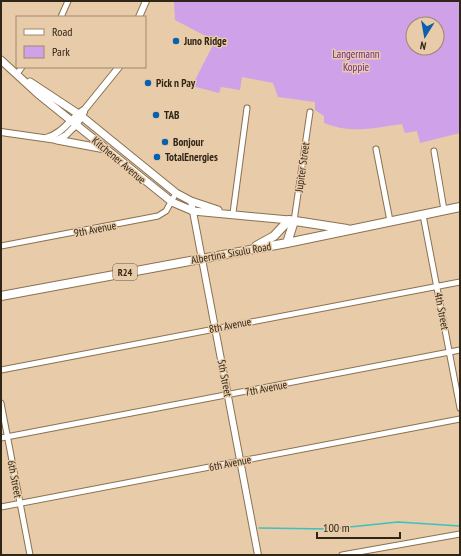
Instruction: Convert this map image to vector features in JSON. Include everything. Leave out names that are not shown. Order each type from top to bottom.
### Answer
[{"type":"main road","name":"Kitchener Avenue","points":[[1,60],[24,79],[80,115],[176,193],[191,201],[230,213]]},
{"type":"main road","name":"Kitchener Avenue","points":[[24,79],[38,94],[172,202],[193,211],[230,213],[353,230]]},
{"type":"main road","points":[[57,140],[107,149]]},
{"type":"main road","name":"Albertina Sisulu Road","points":[[1,296],[287,243],[460,207]]},
{"type":"main road","points":[[287,243],[291,221]]},
{"type":"main road","name":"R24","points":[[248,250],[274,236],[291,221]]},
{"type":"street","points":[[61,16],[68,1]]},
{"type":"street","points":[[139,16],[146,1]]},
{"type":"street","points":[[18,74],[21,68]]},
{"type":"street","points":[[1,132],[57,140],[66,135],[74,122],[118,68]]},
{"type":"street","points":[[230,213],[247,108]]},
{"type":"street","name":"Jupiter Street","points":[[291,221],[310,112]]},
{"type":"street","points":[[46,138],[59,133],[74,122]]},
{"type":"street","points":[[376,149],[390,221]]},
{"type":"street","points":[[434,151],[444,210]]},
{"type":"street","name":"9th Avenue","points":[[1,246],[152,218],[163,214],[172,202],[176,193]]},
{"type":"street","name":"5th Street","points":[[191,201],[258,555]]},
{"type":"street","name":"4th Street","points":[[423,215],[460,408]]},
{"type":"street","name":"8th Avenue","points":[[1,370],[460,282]]},
{"type":"street","name":"7th Avenue","points":[[1,438],[460,350]]},
{"type":"street","name":"6th Street","points":[[1,403],[30,555]]},
{"type":"street","name":"6th Avenue","points":[[1,507],[460,420]]},
{"type":"street","points":[[342,555],[460,534]]},
{"type":"green space","name":"Langermann Koppie","points":[[174,1],[460,1],[460,133],[420,143],[417,131],[405,133],[402,124],[363,129],[334,126],[324,123],[324,116],[315,110],[315,102],[278,97],[273,83],[242,77],[240,90],[221,87],[219,93],[192,86],[215,41],[175,20]]},
{"type":"waterway","points":[[259,528],[330,529],[398,522],[460,526]]},
{"type":"place","name":"Juno Ridge","points":[[176,41]]},
{"type":"place","name":"Pick n Pay","points":[[148,83]]},
{"type":"place","name":"TAB","points":[[156,115]]},
{"type":"place","name":"Bonjour","points":[[165,142]]},
{"type":"place","name":"TotalEnergies","points":[[157,157]]}]
